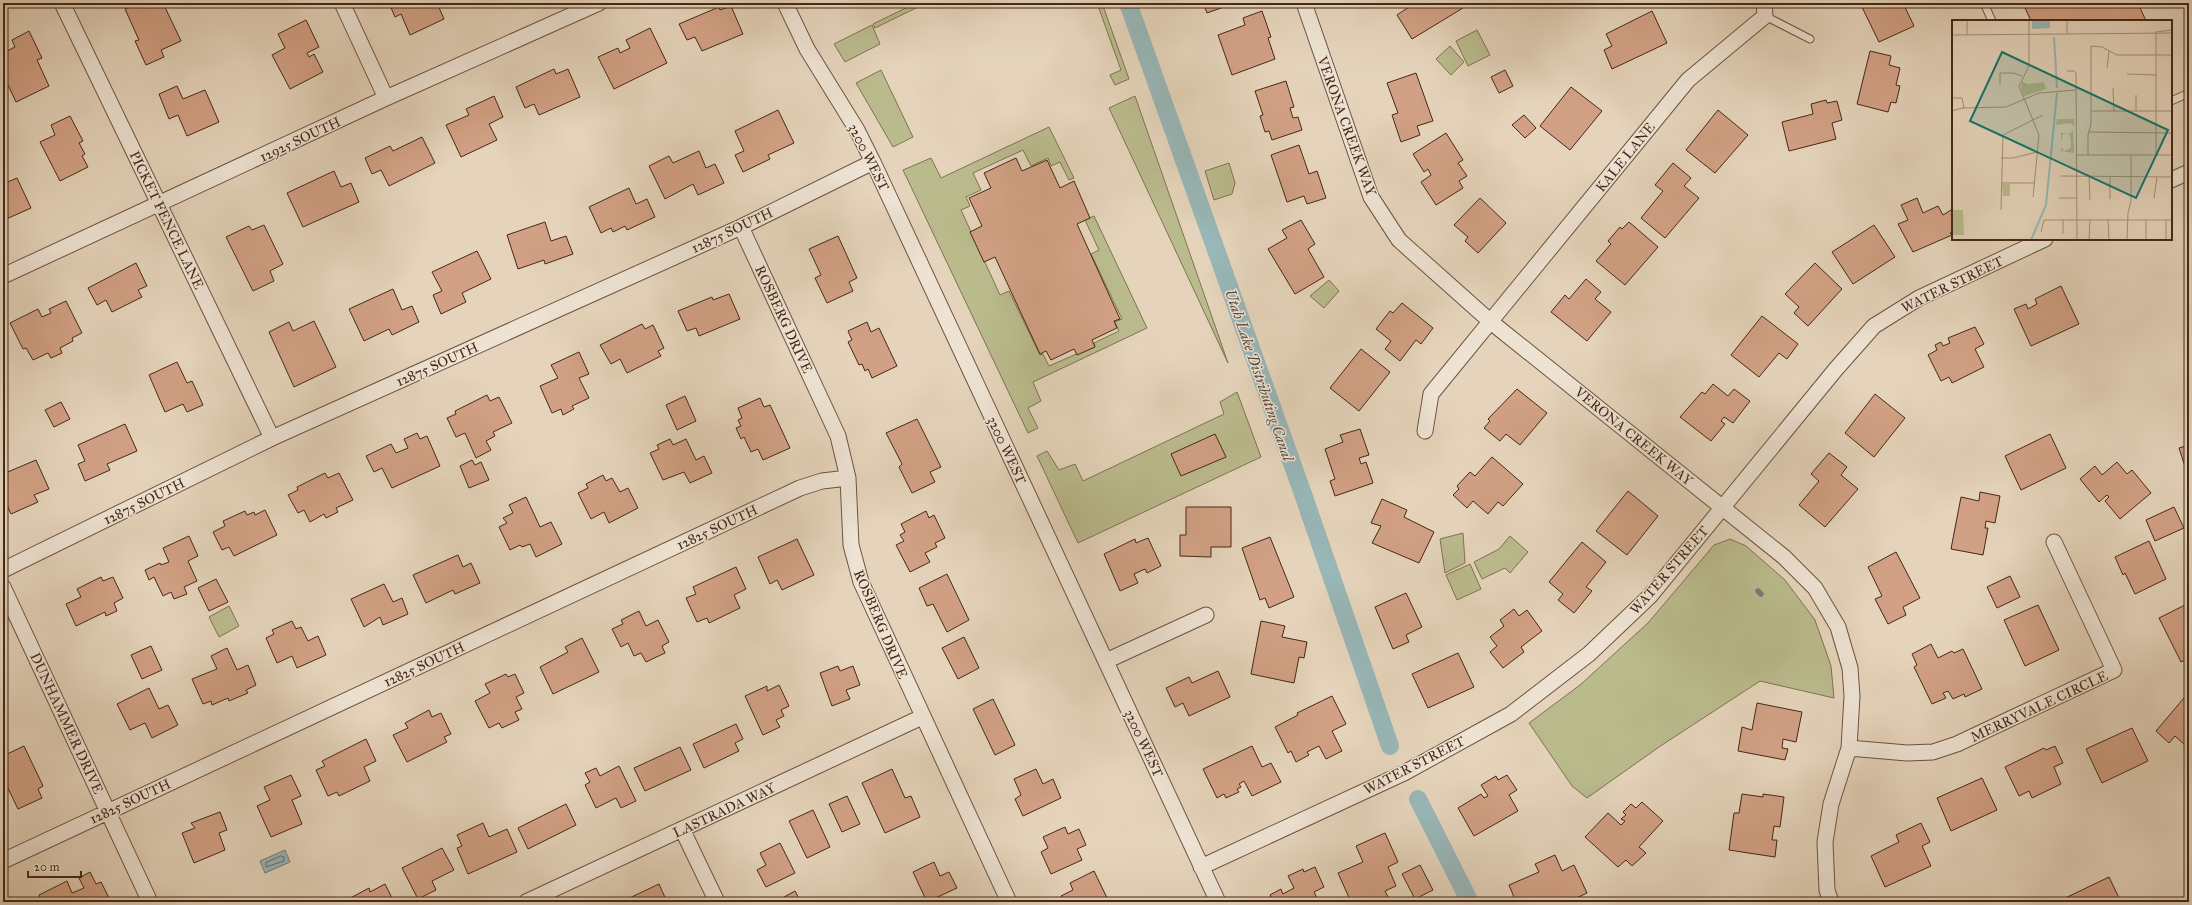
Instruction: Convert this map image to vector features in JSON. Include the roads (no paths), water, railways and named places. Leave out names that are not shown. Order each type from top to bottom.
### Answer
[{"type":"street","name":"PICKET FENCE LANE","points":[[62,3],[272,438]]},
{"type":"street","points":[[342,3],[386,98]]},
{"type":"street","name":"12925 SOUTH","points":[[3,276],[160,205],[386,98],[599,3]]},
{"type":"street","name":"3200 WEST","points":[[785,3],[807,49],[857,130],[873,162],[1218,902]]},
{"type":"street","name":"VERONA CREEK WAY","points":[[1306,4],[1371,197],[1399,240],[1490,322],[1784,557],[1816,588],[1838,627],[1850,668],[1852,696],[1850,748],[1831,804],[1825,842],[1827,890],[1831,902]]},
{"type":"street","name":"KALE LANE","points":[[1425,431],[1431,394],[1688,80],[1765,10]]},
{"type":"street","name":"12875 SOUTH","points":[[3,570],[272,438],[741,227],[873,162]]},
{"type":"street","points":[[2172,180],[2189,172]]},
{"type":"street","name":"ROSBERG DRIVE","points":[[741,227],[838,436],[848,478],[851,546],[860,582],[1009,902]]},
{"type":"street","name":"WATER STREET","points":[[1201,867],[1404,773],[1510,714],[1589,654],[1650,596],[1836,369],[1874,326],[1919,298],[2044,240]]},
{"type":"street","name":"12825 SOUTH","points":[[3,861],[800,488],[822,481],[848,478]]},
{"type":"street","name":"MERRYVALE CIRCLE","points":[[1850,748],[1907,753],[1933,752],[1951,746],[2114,670],[2054,542]]},
{"type":"street","name":"DUNHAMMER DRIVE","points":[[3,587],[150,902]]},
{"type":"street","points":[[1106,661],[1206,615]]},
{"type":"street","name":"LASTRADA WAY","points":[[526,902],[922,717]]},
{"type":"street","points":[[682,829],[717,902]]},
{"type":"lane","points":[[1984,3],[1992,20]]},
{"type":"lane","points":[[1765,10],[1810,39]]},
{"type":"lane","points":[[2172,101],[2189,93]]},
{"type":"water","points":[[285,850],[290,862],[265,873],[260,861]]},
{"type":"waterway","name":"Utah Lake Distributing Canal","points":[[1128,3],[1303,494],[1390,746]]},
{"type":"waterway","points":[[1758,591],[1761,594]]},
{"type":"waterway","name":"Utah Lake Distributing Canal","points":[[1418,799],[1470,902]]}]
